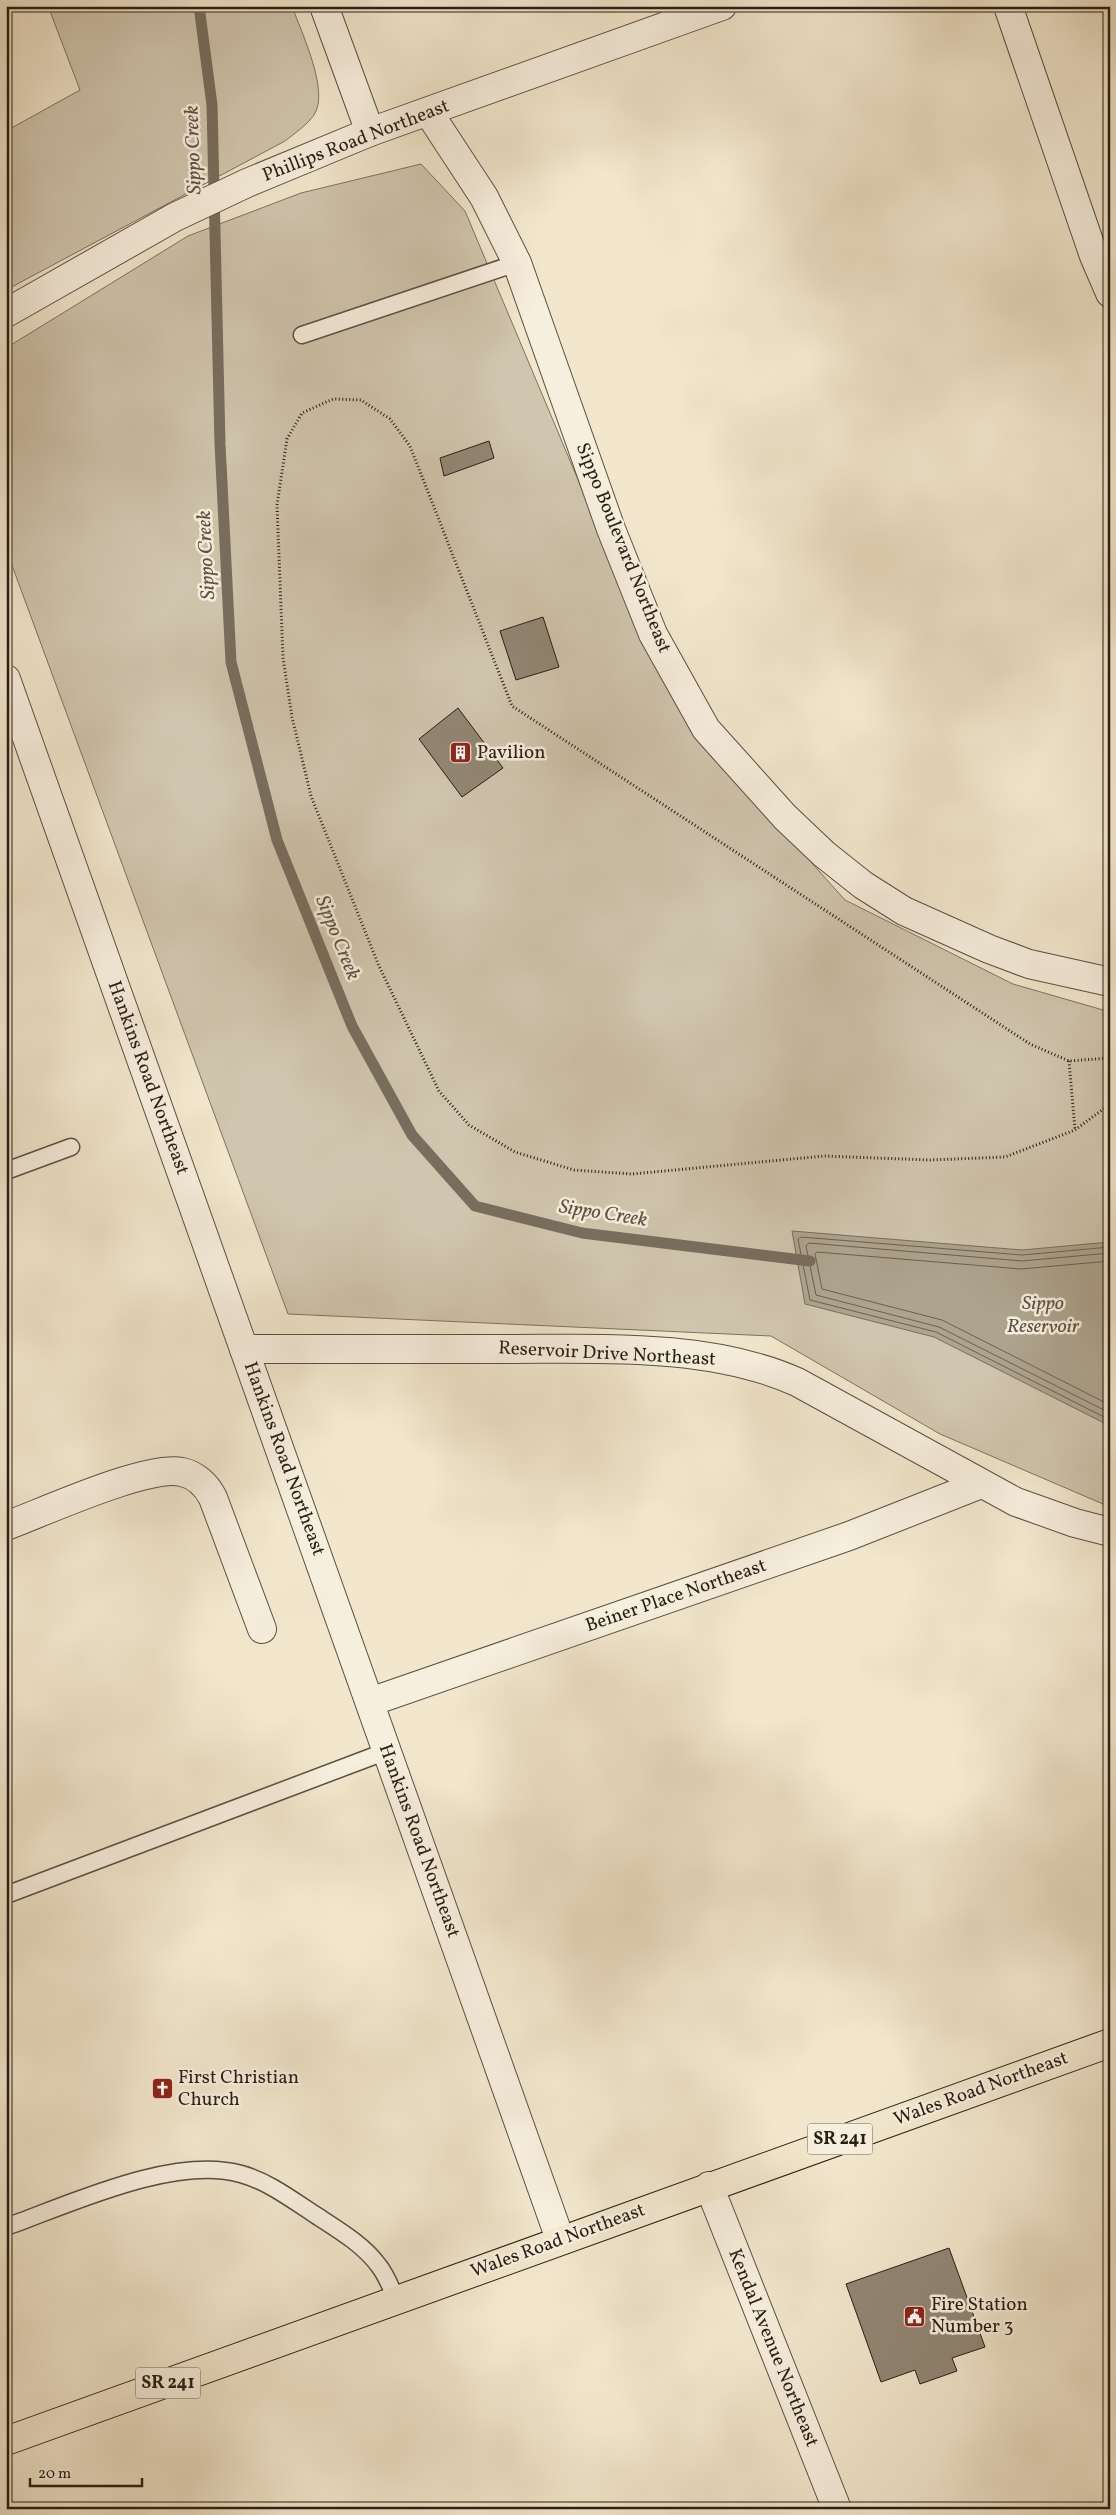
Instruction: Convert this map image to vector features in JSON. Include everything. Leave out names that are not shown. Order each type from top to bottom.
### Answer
[{"type":"main road","name":"Wales Road Northeast","points":[[6,2441],[560,2239],[1110,2042]]},
{"type":"street","points":[[324,6],[370,132]]},
{"type":"street","name":"Phillips Road Northeast","points":[[6,313],[175,217],[247,183],[370,132],[429,113],[722,6]]},
{"type":"street","points":[[1008,6],[1094,256],[1110,293]]},
{"type":"street","name":"Sippo Boulevard Northeast","points":[[429,113],[484,197],[517,263],[608,521],[646,617],[653,634],[706,729],[785,817],[824,854],[863,886],[904,911],[989,949],[1029,964],[1110,982]]},
{"type":"street","name":"Hankins Road Northeast","points":[[6,679],[560,2239]]},
{"type":"street","name":"Reservoir Drive Northeast","points":[[244,1349],[583,1349],[696,1355],[747,1363],[797,1382],[980,1484],[1016,1502],[1110,1532]]},
{"type":"street","points":[[8,1520],[146,1474],[166,1470],[188,1474],[207,1487],[213,1498],[262,1629]]},
{"type":"street","name":"Beiner Place Northeast","points":[[370,1702],[848,1536],[980,1484]]},
{"type":"street","name":"Kendal Avenue Northeast","points":[[709,2186],[837,2509]]},
{"type":"lane","points":[[302,336],[517,263]]},
{"type":"lane","points":[[6,1171],[71,1147]]},
{"type":"lane","points":[[6,1895],[387,1751]]},
{"type":"lane","points":[[6,2227],[106,2191],[164,2174],[200,2169],[224,2170],[241,2174],[268,2185],[352,2240],[380,2266],[397,2300]]},
{"type":"path","points":[[1110,1058],[1069,1062],[1030,1044],[512,706],[410,446],[390,419],[361,400],[333,399],[302,412],[287,439],[277,505],[283,658],[292,717],[312,796],[379,966],[439,1091],[469,1124],[515,1152],[574,1170],[632,1174],[824,1156],[930,1160],[1005,1157],[1075,1130],[1110,1104]]},
{"type":"path","points":[[1069,1062],[1075,1130]]},
{"type":"shaded area","points":[[48,6],[292,6],[312,61],[319,91],[318,104],[314,115],[304,126],[285,141],[6,290],[6,131],[80,90]]},
{"type":"shaded area","points":[[421,164],[465,211],[592,513],[758,803],[845,900],[1013,984],[1110,1012],[1110,1507],[940,1434],[771,1336],[288,1314],[6,549],[6,348],[188,236],[301,193]]},
{"type":"water","name":"Sippo Reservoir","points":[[792,1231],[1022,1250],[1110,1242],[1110,1426],[934,1337],[805,1304]]},
{"type":"building","points":[[489,441],[494,458],[444,476],[440,458]]},
{"type":"building","points":[[543,617],[559,667],[516,680],[500,631]]},
{"type":"building","name":"Pavilion","points":[[458,708],[503,768],[462,797],[419,739]]},
{"type":"building","points":[[949,2248],[985,2347],[952,2358],[957,2371],[920,2384],[915,2370],[881,2382],[846,2284]]},
{"type":"waterway","name":"Sippo Creek","points":[[199,6],[212,105],[220,444],[231,662],[277,840],[352,1026],[412,1135],[475,1206],[582,1233],[810,1261]]},
{"type":"place","name":"Pavilion","points":[[461,753]]},
{"type":"place","name":"First Christian Church","points":[[162,2089]]},
{"type":"place","name":"Fire Station Number 3","points":[[915,2316]]}]
